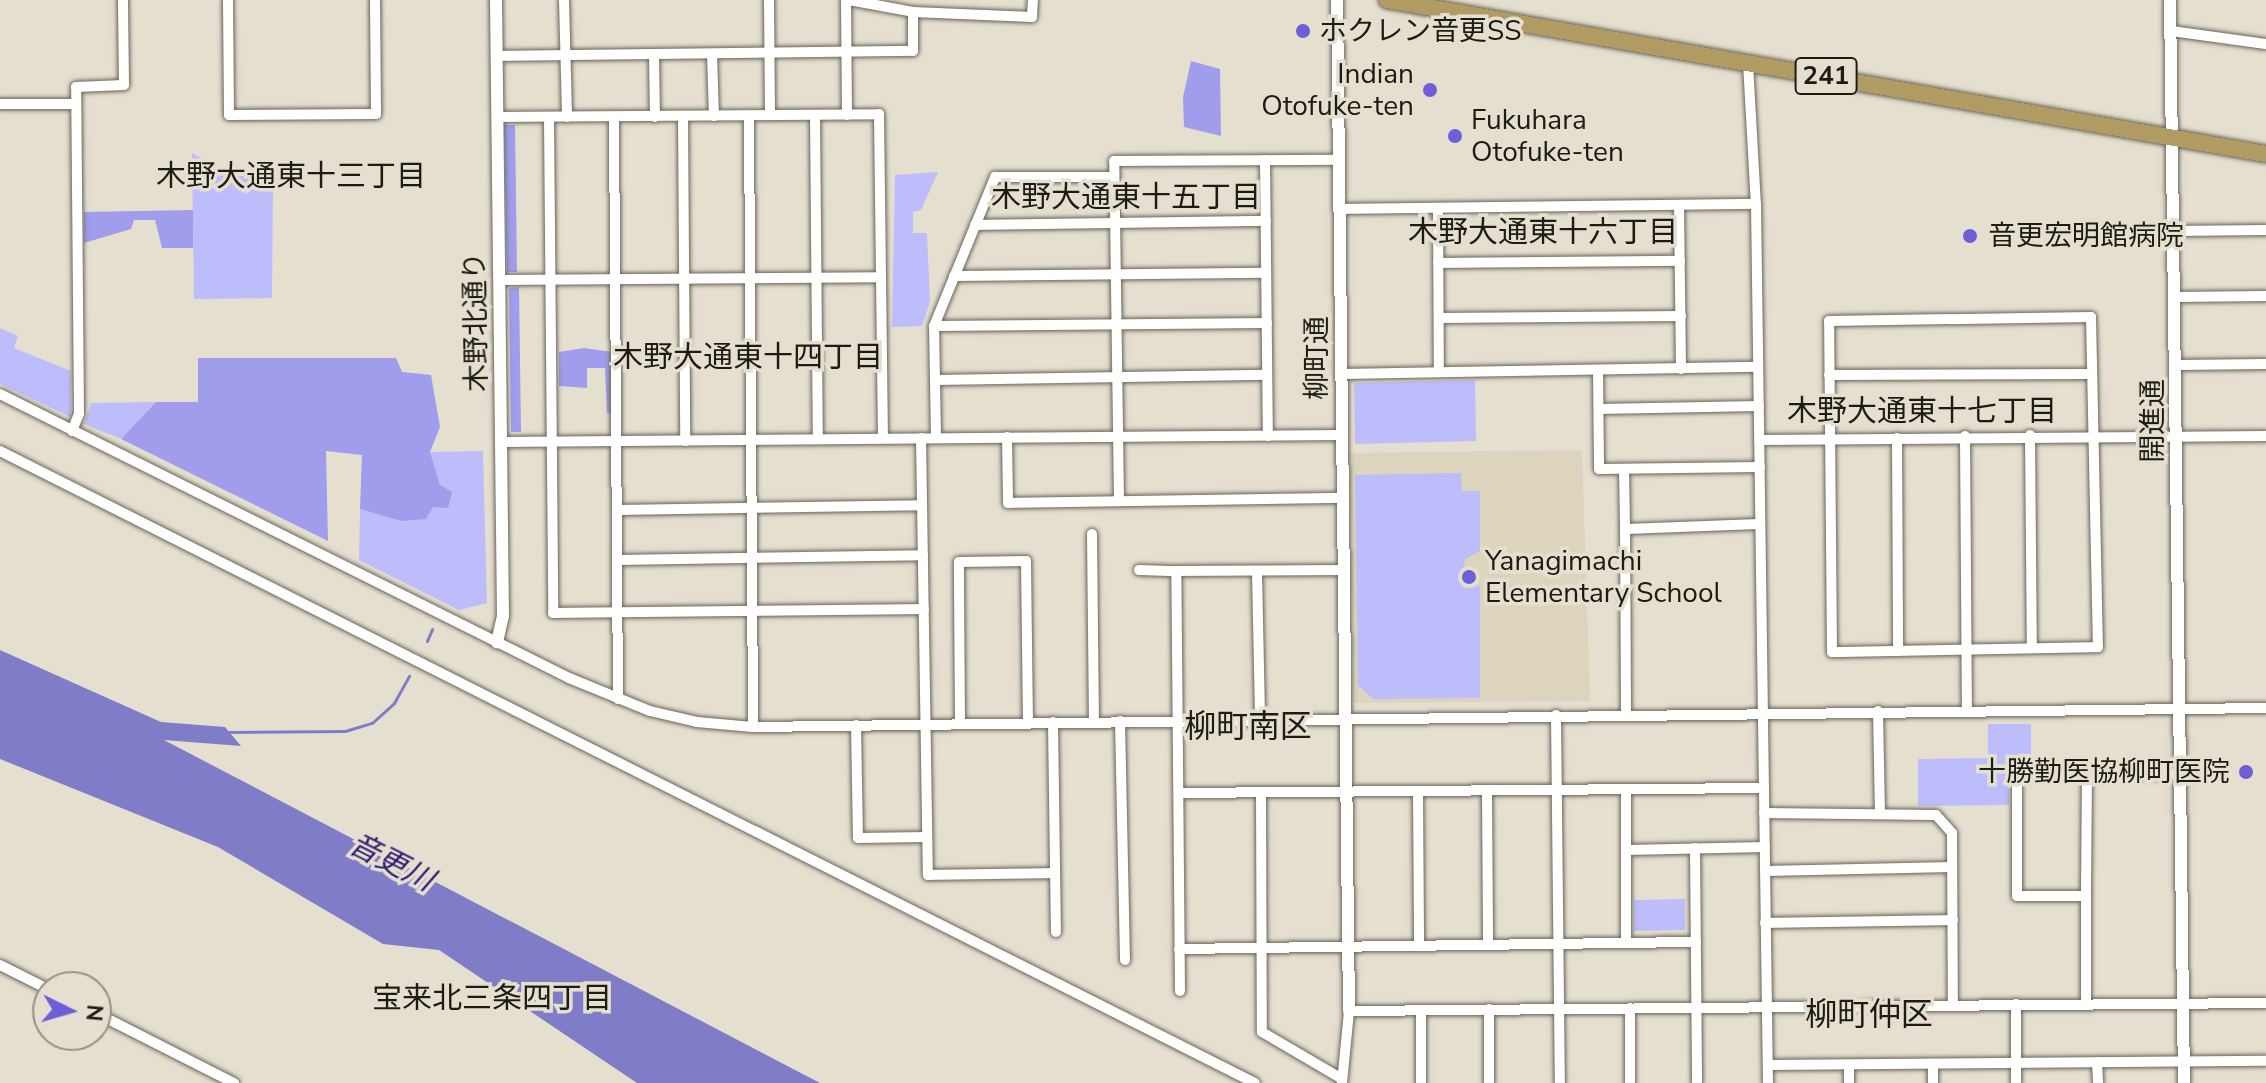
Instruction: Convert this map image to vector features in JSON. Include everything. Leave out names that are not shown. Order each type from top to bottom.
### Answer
[{"type":"highway","name":"241","points":[[1387,0],[2266,154]]},
{"type":"street","points":[[72,431],[79,414],[76,87],[124,85],[123,0]]},
{"type":"street","points":[[228,0],[229,115],[376,114],[375,0]]},
{"type":"street","name":"木野北通り","points":[[496,0],[503,616],[497,642]]},
{"type":"street","points":[[564,0],[567,117]]},
{"type":"street","points":[[769,0],[770,115]]},
{"type":"street","points":[[847,115],[848,0],[913,12],[1032,17],[1033,0]]},
{"type":"street","name":"柳町通","points":[[1337,0],[1349,1011]]},
{"type":"street","name":"開進通","points":[[2170,0],[2184,1083]]},
{"type":"street","points":[[496,56],[913,51],[913,12]]},
{"type":"street","points":[[2171,31],[2266,44]]},
{"type":"street","points":[[712,54],[714,116]]},
{"type":"street","points":[[654,55],[655,117]]},
{"type":"street","points":[[1748,63],[1756,204],[1768,1083]]},
{"type":"street","points":[[0,104],[76,104]]},
{"type":"street","points":[[497,117],[879,114],[883,438]]},
{"type":"street","points":[[815,115],[818,439]]},
{"type":"street","points":[[683,116],[685,441]]},
{"type":"street","points":[[749,116],[753,727]]},
{"type":"street","points":[[614,117],[618,699]]},
{"type":"street","points":[[549,118],[553,613],[924,609]]},
{"type":"street","points":[[1265,160],[1268,436]]},
{"type":"street","points":[[1119,501],[1114,161],[1338,160]]},
{"type":"street","points":[[936,438],[934,326],[995,177],[1114,177]]},
{"type":"street","points":[[1339,209],[1756,204]]},
{"type":"street","points":[[1679,205],[1681,369]]},
{"type":"street","points":[[1438,208],[1439,372]]},
{"type":"street","points":[[975,225],[1266,221]]},
{"type":"street","points":[[2173,231],[2266,230]]},
{"type":"street","points":[[1438,263],[1680,261]]},
{"type":"street","points":[[954,276],[1266,273]]},
{"type":"street","points":[[499,280],[881,277]]},
{"type":"street","points":[[2175,297],[2266,296]]},
{"type":"street","points":[[1439,318],[1681,316]]},
{"type":"street","points":[[2091,317],[2092,374],[2098,647],[1832,652],[1829,321],[2091,317]]},
{"type":"street","points":[[934,326],[1267,323]]},
{"type":"street","points":[[2177,365],[2266,364]]},
{"type":"street","points":[[1342,374],[1758,367]]},
{"type":"street","points":[[1598,370],[1599,469],[1760,467]]},
{"type":"street","points":[[1829,375],[2092,374]]},
{"type":"street","points":[[935,380],[1267,375]]},
{"type":"street","points":[[0,394],[497,642],[618,699],[697,722],[753,727],[1346,716],[2178,706],[2266,708]]},
{"type":"street","points":[[1599,409],[1759,406]]},
{"type":"street","points":[[501,442],[1342,435]]},
{"type":"street","points":[[1759,440],[2030,435],[2266,436]]},
{"type":"street","points":[[2030,435],[2032,648]]},
{"type":"street","points":[[1965,436],[1967,709]]},
{"type":"street","points":[[1007,437],[1008,503],[1342,498]]},
{"type":"street","points":[[921,438],[928,875],[1055,873]]},
{"type":"street","points":[[1897,438],[1898,651]]},
{"type":"street","points":[[0,451],[1255,1083]]},
{"type":"street","points":[[1624,469],[1626,714]]},
{"type":"street","points":[[617,510],[922,505]]},
{"type":"street","points":[[1625,529],[1760,524]]},
{"type":"street","points":[[1092,534],[1094,721]]},
{"type":"street","points":[[617,560],[923,555]]},
{"type":"street","points":[[960,724],[959,562],[1026,561],[1028,723]]},
{"type":"street","points":[[1139,570],[1343,570]]},
{"type":"street","points":[[1176,571],[1180,991]]},
{"type":"street","points":[[1257,572],[1260,718]]},
{"type":"street","points":[[1878,711],[1880,813]]},
{"type":"street","points":[[1556,715],[1560,1083]]},
{"type":"street","points":[[1120,721],[1125,960]]},
{"type":"street","points":[[1053,722],[1056,932]]},
{"type":"street","points":[[856,725],[858,838],[927,837]]},
{"type":"street","points":[[2086,896],[2017,896],[2017,775],[2179,774]]},
{"type":"street","points":[[2086,1004],[2087,775]]},
{"type":"street","points":[[1179,793],[1764,788]]},
{"type":"street","points":[[1626,789],[1626,943]]},
{"type":"street","points":[[1418,791],[1419,945]]},
{"type":"street","points":[[1487,791],[1488,945]]},
{"type":"street","points":[[1261,792],[1262,1032],[1342,1081],[1349,1011],[2266,1003]]},
{"type":"street","points":[[1764,813],[1936,815],[1952,833],[1953,1004]]},
{"type":"street","points":[[1626,850],[1765,847]]},
{"type":"street","points":[[1695,848],[1697,1083]]},
{"type":"street","points":[[1765,871],[1952,867]]},
{"type":"street","points":[[1765,923],[1953,920]]},
{"type":"street","points":[[1179,949],[1696,942]]},
{"type":"street","points":[[0,965],[32,981]]},
{"type":"street","points":[[2016,1004],[2016,1083]]},
{"type":"street","points":[[1630,1008],[1630,1083]]},
{"type":"street","points":[[1489,1009],[1489,1083]]},
{"type":"street","points":[[1421,1011],[1421,1083]]},
{"type":"street","points":[[112,1021],[234,1083]]},
{"type":"street","points":[[1768,1065],[1849,1067],[2266,1061]]},
{"type":"street","points":[[2097,1062],[2098,1083]]},
{"type":"street","points":[[1933,1065],[1933,1083]]},
{"type":"street","points":[[1849,1067],[1849,1083]]},
{"type":"shaded area","points":[[1191,61],[1220,69],[1221,136],[1184,127],[1183,97]]},
{"type":"shaded area","points":[[504,125],[515,125],[517,272],[507,272]]},
{"type":"shaded area","points":[[192,153],[232,176],[273,176],[272,298],[194,299]]},
{"type":"shaded area","points":[[938,172],[921,210],[913,212],[913,233],[927,233],[930,302],[922,326],[892,327],[895,175]]},
{"type":"shaded area","points":[[193,210],[193,248],[162,248],[155,220],[134,220],[131,229],[84,243],[84,212]]},
{"type":"shaded area","points":[[519,287],[521,432],[511,432],[509,288]]},
{"type":"shaded area","points":[[0,328],[18,336],[14,348],[71,371],[71,417],[0,384]]},
{"type":"shaded area","points":[[584,348],[612,352],[614,414],[607,413],[605,368],[587,368],[587,388],[559,386],[559,352]]},
{"type":"shaded area","points":[[198,358],[396,358],[402,372],[431,375],[440,427],[430,452],[440,485],[452,492],[448,508],[433,507],[426,519],[401,521],[360,509],[362,455],[326,451],[328,541],[121,439],[156,402],[198,402]]},
{"type":"shaded area","points":[[1475,380],[1476,441],[1355,444],[1354,383]]},
{"type":"shaded area","points":[[156,402],[121,439],[84,424],[91,403]]},
{"type":"shaded area","name":"Yanagimachi Elementary School","points":[[1582,450],[1590,701],[1354,703],[1350,453]]},
{"type":"shaded area","points":[[483,451],[487,603],[459,610],[359,560],[360,509],[401,521],[440,485],[430,452]]},
{"type":"shaded area","points":[[1461,473],[1462,491],[1480,491],[1480,551],[1465,559],[1463,571],[1480,587],[1480,698],[1373,699],[1358,685],[1355,475]]},
{"type":"shaded area","points":[[1988,724],[2031,724],[2031,768],[2009,768],[2009,805],[1918,806],[1918,759],[1988,758]]},
{"type":"shaded area","points":[[1685,899],[1685,930],[1634,931],[1634,900]]},
{"type":"water","name":"音更川","points":[[0,650],[161,722],[225,727],[241,746],[164,740],[820,1083],[637,1083],[439,950],[383,944],[218,847],[0,759]]},
{"type":"waterway","points":[[427,641],[432,629]]},
{"type":"waterway","points":[[225,732],[345,731],[372,723],[394,703],[409,676]]},
{"type":"place","name":"ホクレン音更SS","points":[[1303,31]]},
{"type":"place","name":"Indian Otofuke-ten","points":[[1430,90]]},
{"type":"place","name":"Fukuhara Otofuke-ten","points":[[1455,136]]},
{"type":"place","name":"音更宏明館病院","points":[[1970,236]]},
{"type":"place","name":"Yanagimachi Elementary School","points":[[1469,577]]},
{"type":"place","name":"十勝勤医協柳町医院","points":[[2246,772]]},
{"type":"district","name":"木野大通東十三丁目","points":[[291,177]]},
{"type":"district","name":"木野大通東十五丁目","points":[[1126,198]]},
{"type":"district","name":"木野大通東十六丁目","points":[[1543,233]]},
{"type":"district","name":"木野大通東十四丁目","points":[[748,358]]},
{"type":"district","name":"木野大通東十七丁目","points":[[1922,412]]},
{"type":"district","name":"柳町南区","points":[[1248,727]]},
{"type":"district","name":"宝来北三条四丁目","points":[[492,999]]},
{"type":"district","name":"柳町仲区","points":[[1869,1015]]}]
